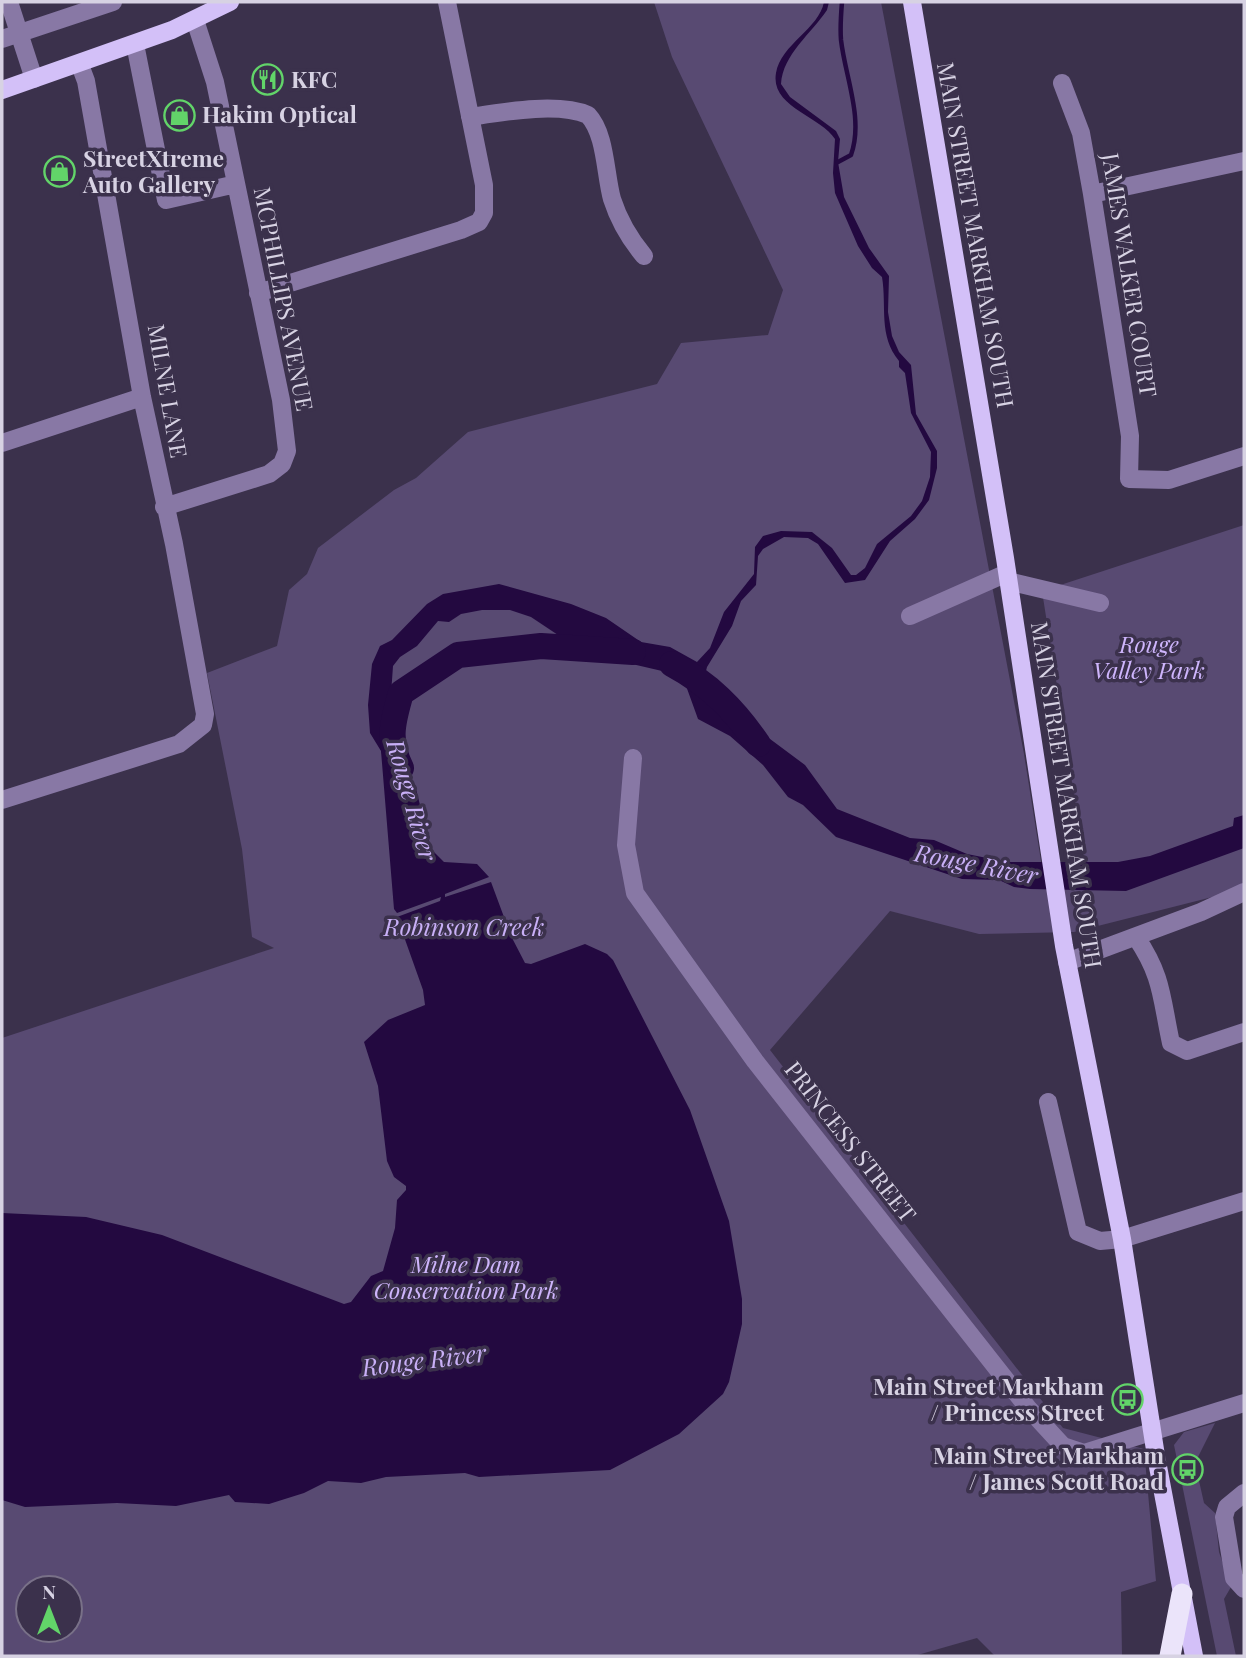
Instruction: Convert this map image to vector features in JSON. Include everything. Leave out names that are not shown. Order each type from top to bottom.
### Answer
[{"type":"highway","points":[[1170,1656],[1182,1594]]},
{"type":"main road","points":[[2,90],[135,44],[195,20],[230,2]]},
{"type":"main road","name":"MAIN STREET MARKHAM SOUTH","points":[[912,2],[1008,577],[1065,954],[1122,1239],[1152,1431],[1194,1656]]},
{"type":"street","points":[[9,2],[34,79]]},
{"type":"street","points":[[2,39],[113,2]]},
{"type":"street","points":[[258,293],[437,238],[479,222],[484,213],[484,185],[447,2]]},
{"type":"street","name":"MCPHILLIPS AVENUE","points":[[164,507],[269,474],[282,464],[287,450],[281,400],[208,53],[195,20]]},
{"type":"street","points":[[135,44],[166,200],[236,184]]},
{"type":"street","name":"MILNE LANE","points":[[2,800],[178,744],[203,725],[205,714],[142,397],[86,81],[80,65]]},
{"type":"street","name":"JAMES WALKER COURT","points":[[1062,83],[1081,133],[1092,194],[1130,436],[1129,479],[1169,480],[1244,456]]},
{"type":"street","points":[[470,117],[507,111],[564,110],[588,115],[598,137],[612,198],[627,236],[644,256]]},
{"type":"street","points":[[1092,194],[1244,161]]},
{"type":"street","points":[[2,443],[142,397]]},
{"type":"street","points":[[910,616],[1008,577],[1100,603]]},
{"type":"street","name":"PRINCESS STREET","points":[[633,758],[626,845],[635,893],[755,1061],[1028,1408],[1063,1446],[1084,1453],[1111,1447],[1152,1431],[1244,1403]]},
{"type":"street","points":[[1065,954],[1136,937],[1244,892]]},
{"type":"street","points":[[1136,937],[1153,963],[1160,981],[1171,1043],[1187,1051],[1244,1032]]},
{"type":"street","points":[[1048,1102],[1078,1232],[1100,1241],[1122,1239],[1244,1201]]},
{"type":"street","points":[[1244,1493],[1227,1507],[1224,1517],[1234,1578],[1244,1589]]},
{"type":"green space","name":"Milne Dam Conservation Park","points":[[654,2],[881,2],[1024,754],[1044,880],[1087,878],[1042,591],[1244,525],[1244,889],[1074,932],[979,934],[890,911],[770,1050],[1063,1428],[1144,1449],[1156,1581],[1121,1592],[1122,1656],[995,1656],[977,1638],[914,1656],[2,1656],[2,1038],[274,948],[252,937],[242,849],[207,673],[277,646],[289,590],[307,574],[318,548],[394,490],[416,478],[468,432],[657,384],[681,343],[768,335],[783,290],[672,57]]},
{"type":"green space","points":[[1215,1423],[1195,1463],[1204,1503],[1215,1513],[1219,1552],[1231,1587],[1224,1599],[1236,1656],[1217,1656],[1174,1445],[1184,1432]]},
{"type":"water","name":"Robinson Creek","points":[[824,2],[829,2],[827,10],[792,54],[781,84],[790,97],[836,131],[840,139],[838,162],[844,197],[869,248],[889,276],[888,312],[892,336],[899,352],[911,365],[916,414],[937,451],[937,468],[929,500],[915,519],[890,541],[865,580],[845,583],[818,544],[808,538],[784,537],[763,549],[758,556],[756,585],[741,601],[732,626],[707,667],[703,683],[718,706],[751,719],[766,736],[805,765],[837,809],[910,838],[934,840],[967,854],[1007,862],[1118,862],[1150,856],[1233,826],[1234,818],[1244,815],[1244,848],[1126,891],[1030,889],[1014,887],[999,880],[962,879],[836,837],[803,805],[788,797],[763,765],[730,736],[698,719],[685,683],[675,674],[632,664],[583,642],[558,635],[531,617],[510,610],[482,610],[461,614],[449,622],[438,621],[417,646],[400,657],[393,666],[389,723],[399,756],[416,789],[431,849],[444,862],[477,864],[489,877],[445,894],[445,897],[491,882],[511,936],[525,963],[531,964],[585,944],[607,954],[613,960],[690,1110],[729,1221],[742,1299],[742,1324],[729,1382],[723,1394],[679,1434],[610,1470],[479,1477],[465,1473],[386,1477],[361,1483],[328,1481],[304,1493],[269,1504],[235,1502],[229,1495],[176,1506],[117,1503],[25,1507],[2,1500],[2,1213],[86,1217],[162,1235],[344,1304],[351,1302],[371,1276],[383,1271],[395,1228],[397,1200],[406,1190],[406,1186],[394,1177],[387,1161],[378,1086],[364,1042],[388,1020],[425,1005],[423,990],[397,917],[440,901],[441,897],[397,913],[394,909],[381,751],[370,733],[368,705],[372,664],[380,646],[392,640],[427,604],[443,594],[499,584],[571,604],[606,618],[641,642],[670,647],[697,662],[710,648],[724,612],[754,574],[755,547],[763,536],[781,531],[812,532],[832,548],[851,575],[856,575],[865,568],[877,544],[911,516],[922,501],[930,477],[931,452],[911,413],[905,373],[899,367],[899,361],[888,341],[882,277],[872,268],[858,246],[835,193],[835,139],[819,124],[788,103],[776,85],[779,63],[821,12]]},
{"type":"waterway","points":[[838,162],[851,155],[855,127],[855,112],[841,40],[842,2]]},
{"type":"waterway","name":"Rouge River","points":[[401,768],[393,740],[394,721],[401,693],[458,655],[541,646],[633,652]]},
{"type":"waterway","name":"Rouge River","points":[[672,664],[720,698],[758,744]]},
{"type":"place","name":"KFC","points":[[268,80]]},
{"type":"place","name":"Hakim Optical","points":[[179,115]]},
{"type":"place","name":"StreetXtreme Auto Gallery","points":[[60,172]]},
{"type":"place","name":"Main Street Markham / Princess Street","points":[[1127,1400]]},
{"type":"place","name":"Main Street Markham / James Scott Road","points":[[1187,1469]]},
{"type":"park label","name":"Rouge Valley Park","points":[[1149,658]]}]
